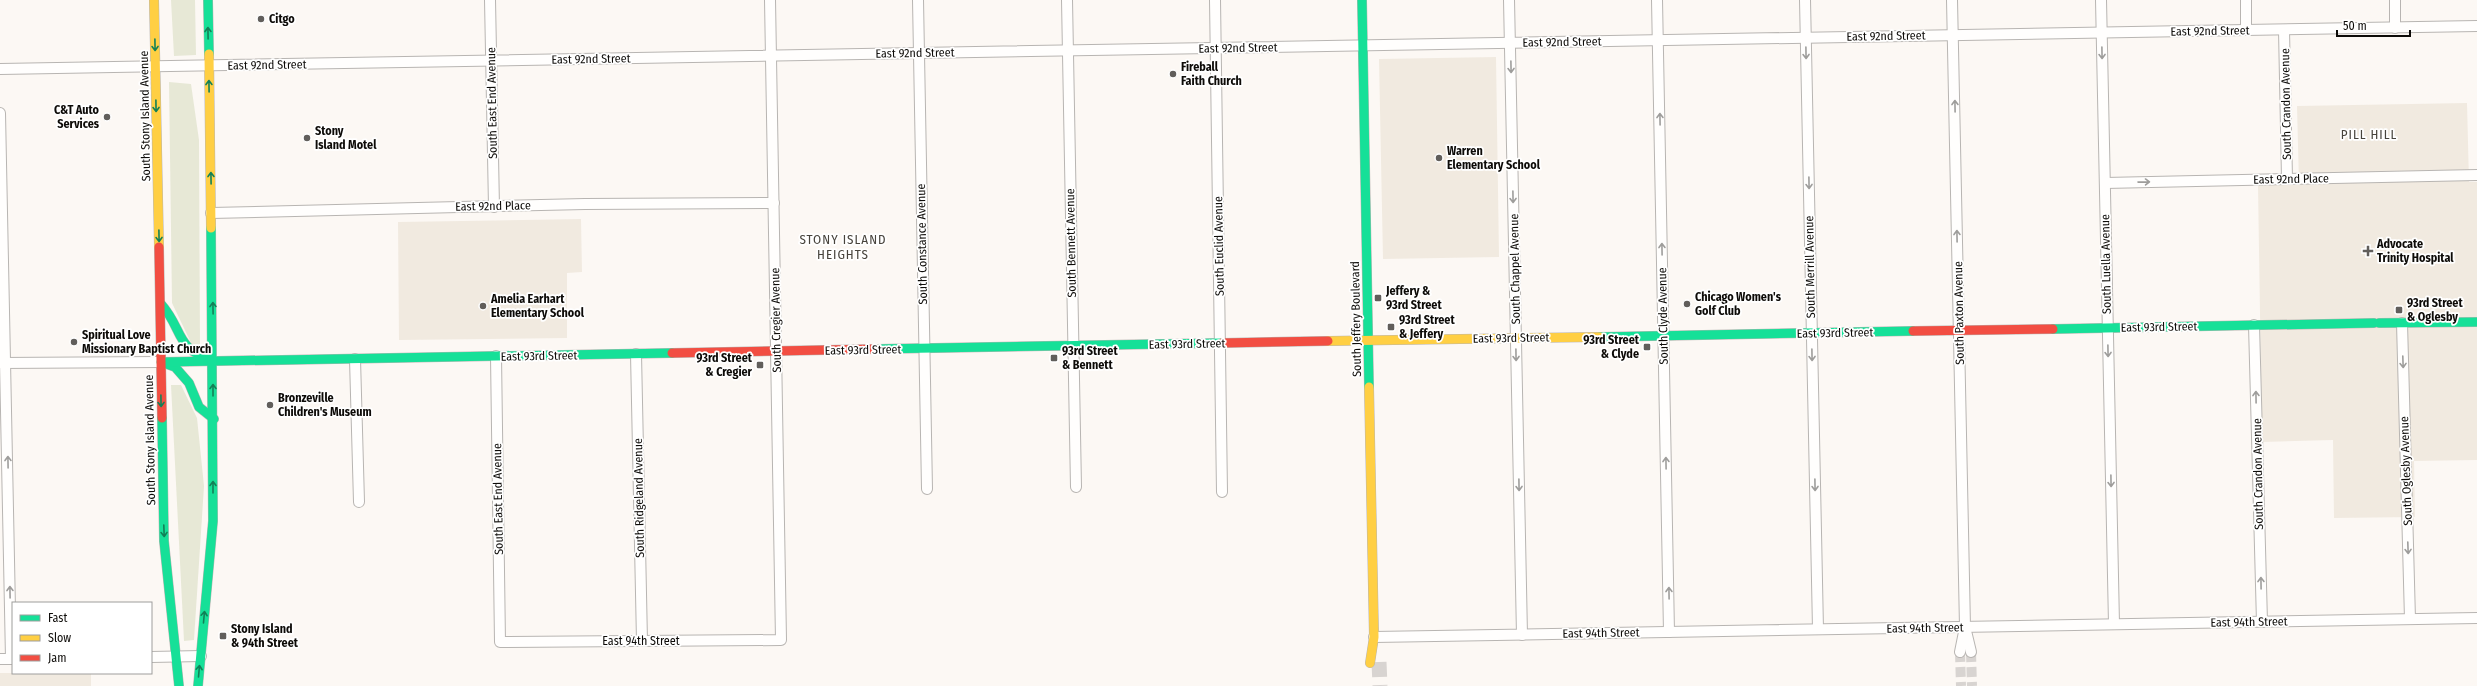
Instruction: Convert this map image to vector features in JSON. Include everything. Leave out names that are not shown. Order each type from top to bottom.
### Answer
[{"type":"main road","name":"South Stony Island Avenue","points":[[154,0],[164,541],[175,656],[180,686]]},
{"type":"main road","points":[[198,686],[213,524],[214,419],[208,0]]},
{"type":"main road","name":"South Jeffery Boulevard","points":[[1362,0],[1374,637],[1370,663]]},
{"type":"main road","points":[[160,303],[170,311],[177,332],[189,351],[200,358],[213,361]]},
{"type":"main road","name":"East 93rd Street","points":[[161,362],[2477,322]]},
{"type":"main road","points":[[161,362],[175,367],[182,374],[192,390],[199,407],[214,419]]},
{"type":"main road","name":"South Jeffery Boulevard","points":[[1374,637],[1379,662]]},
{"type":"street","name":"South East End Avenue","points":[[490,0],[494,206]]},
{"type":"street","name":"South Cregier Avenue","points":[[770,0],[782,640]]},
{"type":"street","name":"South Constance Avenue","points":[[918,0],[927,489]]},
{"type":"street","name":"South Bennett Avenue","points":[[1067,0],[1076,487]]},
{"type":"street","name":"South Euclid Avenue","points":[[1215,0],[1222,492]]},
{"type":"street","name":"South Chappel Avenue","points":[[1509,0],[1522,635]]},
{"type":"street","name":"South Clyde Avenue","points":[[1657,0],[1669,632]]},
{"type":"street","name":"South Merrill Avenue","points":[[1805,0],[1818,629]]},
{"type":"street","name":"South Paxton Avenue","points":[[1952,0],[1965,627],[1971,652]]},
{"type":"street","name":"South Luella Avenue","points":[[2101,0],[2114,624]]},
{"type":"street","points":[[2246,0],[2246,30]]},
{"type":"street","points":[[2395,0],[2395,28]]},
{"type":"street","name":"East 92nd Street","points":[[0,69],[2477,26]]},
{"type":"street","name":"South Crandon Avenue","points":[[2284,30],[2287,179]]},
{"type":"street","points":[[0,114],[2,363],[12,659],[0,659]]},
{"type":"street","name":"East 92nd Place","points":[[2105,182],[2477,175]]},
{"type":"street","name":"East 92nd Place","points":[[211,213],[494,206],[774,203]]},
{"type":"street","name":"South Oglesby Avenue","points":[[2402,323],[2410,619]]},
{"type":"street","name":"South Crandon Avenue","points":[[2254,325],[2262,622]]},
{"type":"street","name":"South Ridgeland Avenue","points":[[636,354],[642,641]]},
{"type":"street","name":"South East End Avenue","points":[[496,356],[500,642]]},
{"type":"street","points":[[355,359],[359,502]]},
{"type":"street","name":"East 93rd Street","points":[[2,363],[161,362]]},
{"type":"street","name":"East 94th Street","points":[[1374,637],[2477,618]]},
{"type":"street","name":"South Paxton Avenue","points":[[1960,652],[1965,627]]},
{"type":"street","name":"East 94th Street","points":[[500,642],[782,640]]},
{"type":"street","points":[[152,657],[201,656]]},
{"type":"shaded area","name":"Warren Elementary School","points":[[1496,57],[1499,257],[1383,259],[1379,59]]},
{"type":"shaded area","name":"Advocate Trinity Hospital","points":[[2467,103],[2469,182],[2477,182],[2477,460],[2414,461],[2415,517],[2334,518],[2333,440],[2262,442],[2258,185],[2299,184],[2297,106]]},
{"type":"shaded area","name":"Amelia Earhart Elementary School","points":[[581,219],[582,272],[567,273],[567,338],[399,340],[398,222]]},
{"type":"shaded area","points":[[0,673],[91,674],[91,686],[0,686]]},
{"type":"green space","points":[[171,0],[195,0],[196,55],[174,56]]},
{"type":"green space","points":[[169,82],[191,84],[199,140],[200,348],[193,347],[172,303]]},
{"type":"green space","points":[[171,385],[181,385],[197,418],[204,486],[194,640],[184,641]]},
{"type":"tunnel","points":[[1960,652],[1961,686]]},
{"type":"tunnel","points":[[1971,652],[1972,686]]},
{"type":"tunnel","points":[[1379,662],[1380,686]]},
{"type":"traffic: fast","points":[[208,0],[209,54]]},
{"type":"traffic: fast","points":[[1362,0],[1369,387]]},
{"type":"traffic: fast","points":[[198,686],[213,521],[211,228]]},
{"type":"traffic: fast","points":[[161,304],[168,313],[185,344],[201,356],[213,361]]},
{"type":"traffic: fast","points":[[2379,323],[2477,322]]},
{"type":"traffic: fast","points":[[2053,329],[2374,323]]},
{"type":"traffic: fast","points":[[1600,337],[1913,331]]},
{"type":"traffic: fast","points":[[877,349],[1222,343]]},
{"type":"traffic: fast","points":[[164,362],[672,353]]},
{"type":"traffic: fast","points":[[161,362],[175,367],[189,383],[199,407],[214,419]]},
{"type":"traffic: fast","points":[[162,418],[164,541],[179,686]]},
{"type":"traffic: slow","points":[[154,0],[159,247]]},
{"type":"traffic: slow","points":[[209,54],[211,228]]},
{"type":"traffic: slow","points":[[1328,341],[1600,337]]},
{"type":"traffic: slow","points":[[1369,387],[1374,637],[1370,663]]},
{"type":"traffic: jam","points":[[159,247],[162,418]]},
{"type":"traffic: jam","points":[[1913,331],[2053,329]]},
{"type":"traffic: jam","points":[[1222,343],[1328,341]]},
{"type":"traffic: jam","points":[[672,353],[877,349]]},
{"type":"place","name":"Citgo","points":[[261,19]]},
{"type":"place","name":"Fireball Faith Church","points":[[1173,74]]},
{"type":"place","name":"C&T Auto Services","points":[[107,117]]},
{"type":"place","name":"Stony Island Motel","points":[[307,138]]},
{"type":"place","name":"Warren Elementary School","points":[[1439,158]]},
{"type":"place","name":"Advocate Trinity Hospital","points":[[2368,251]]},
{"type":"place","name":"Jeffery & 93rd Street","points":[[1378,298]]},
{"type":"place","name":"Chicago Women's Golf Club","points":[[1687,304]]},
{"type":"place","name":"Amelia Earhart Elementary School","points":[[483,306]]},
{"type":"place","name":"93rd Street & Oglesby","points":[[2399,310]]},
{"type":"place","name":"93rd Street & Jeffery","points":[[1391,327]]},
{"type":"place","name":"Spiritual Love Missionary Baptist Church","points":[[74,342]]},
{"type":"place","name":"93rd Street & Clyde","points":[[1647,347]]},
{"type":"place","name":"93rd Street & Bennett","points":[[1054,358]]},
{"type":"place","name":"93rd Street & Cregier","points":[[760,365]]},
{"type":"place","name":"Bronzeville Children's Museum","points":[[270,405]]},
{"type":"place","name":"Stony Island & 94th Street","points":[[223,636]]},
{"type":"district","name":"PILL HILL","points":[[2369,134]]},
{"type":"district","name":"STONY ISLAND HEIGHTS","points":[[843,246]]}]
